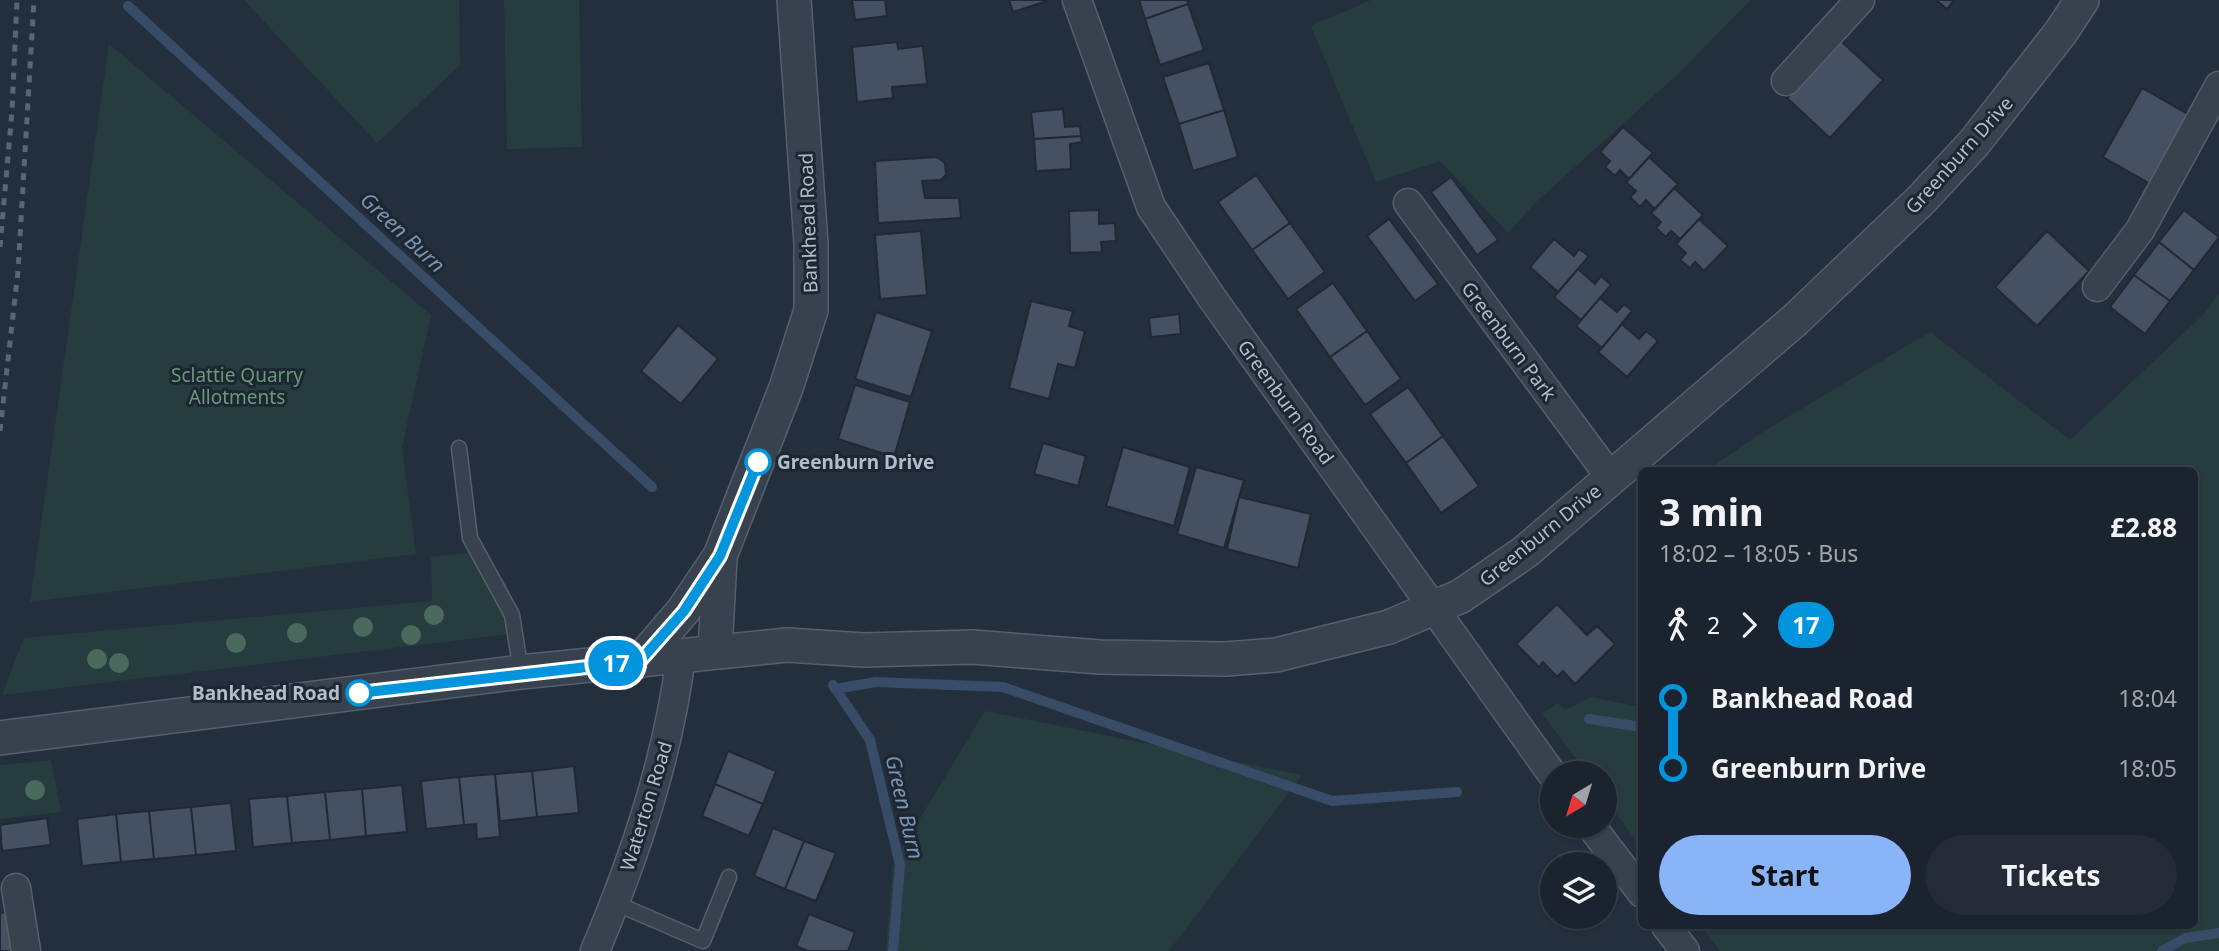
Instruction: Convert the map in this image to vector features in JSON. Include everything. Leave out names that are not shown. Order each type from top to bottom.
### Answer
[{"type":"street","name":"Bankhead Road","points":[[640,661],[684,611],[720,556],[782,400],[811,310],[811,244],[794,0]]},
{"type":"street","name":"Greenburn Road","points":[[1077,0],[1151,207],[1212,298],[1543,761]]},
{"type":"street","points":[[1786,81],[1860,0]]},
{"type":"street","name":"Greenburn Drive","points":[[0,738],[521,672],[787,645],[864,650],[972,647],[1100,657],[1226,659],[1276,655],[1389,627],[1461,596],[1500,571],[1562,523],[1795,320],[1921,200],[1975,143],[2062,32],[2082,0]]},
{"type":"street","points":[[2097,288],[2140,230],[2219,86]]},
{"type":"street","name":"Greenburn Park","points":[[1408,203],[1611,478]]},
{"type":"street","name":"Bankhead Road","points":[[715,651],[720,556]]},
{"type":"street","name":"Waterton Road","points":[[595,951],[615,903],[662,764],[681,656]]},
{"type":"street","points":[[1600,838],[1638,888]]},
{"type":"street","points":[[16,888],[26,951]]},
{"type":"street","points":[[1668,929],[1685,951]]},
{"type":"lane","points":[[459,448],[470,538],[512,615],[521,672]]},
{"type":"lane","points":[[615,903],[704,941],[729,877]]},
{"type":"green space","points":[[244,0],[459,0],[460,65],[377,143]]},
{"type":"green space","points":[[504,0],[579,0],[582,147],[507,149]]},
{"type":"green space","points":[[1371,0],[1751,0],[1679,73],[1534,204],[1508,233],[1440,161],[1376,182],[1311,26]]},
{"type":"green space","name":"Sclattie Quarry Allotments","points":[[109,44],[431,315],[402,447],[416,554],[30,602]]},
{"type":"green space","points":[[2219,294],[2219,951],[1720,951],[1703,929],[2198,929],[2198,467],[1712,467],[1761,433],[1930,332],[2070,440],[2204,314]]},
{"type":"green space","points":[[471,552],[506,618],[509,634],[2,695],[24,638],[432,601],[431,557]]},
{"type":"green space","points":[[1590,697],[1638,706],[1638,843],[1617,814],[1617,761],[1578,761],[1542,714],[1558,703],[1566,710]]},
{"type":"green space","points":[[985,711],[1302,775],[1169,951],[886,951],[893,863]]},
{"type":"green space","points":[[51,760],[61,812],[0,819],[0,765]]},
{"type":"building","points":[[852,0],[885,0],[887,16],[855,20]]},
{"type":"building","points":[[1009,0],[1047,0],[1047,1],[1013,12]]},
{"type":"building","points":[[1139,0],[1187,0],[1188,4],[1145,19]]},
{"type":"building","points":[[1936,0],[1954,0],[1947,9]]},
{"type":"building","points":[[1188,4],[1204,50],[1160,65],[1145,19]]},
{"type":"building","points":[[1840,40],[1883,80],[1830,138],[1787,98]]},
{"type":"building","points":[[897,42],[898,49],[923,46],[927,84],[892,87],[893,98],[857,102],[852,47]]},
{"type":"building","points":[[1209,63],[1224,110],[1179,124],[1163,77]]},
{"type":"building","points":[[2142,88],[2193,117],[2154,186],[2103,157]]},
{"type":"building","points":[[1063,109],[1065,127],[1080,126],[1081,136],[1034,139],[1031,112]]},
{"type":"building","points":[[1224,110],[1238,157],[1193,171],[1179,124]]},
{"type":"building","points":[[1623,127],[1653,153],[1629,179],[1620,170],[1615,176],[1605,167],[1610,161],[1600,152]]},
{"type":"building","points":[[1081,136],[1082,142],[1070,144],[1071,169],[1036,171],[1034,139]]},
{"type":"building","points":[[937,157],[945,163],[946,175],[941,180],[922,181],[925,198],[959,198],[961,218],[878,223],[875,161]]},
{"type":"building","points":[[1649,157],[1678,184],[1655,209],[1646,200],[1640,207],[1630,197],[1636,191],[1626,182]]},
{"type":"building","points":[[1256,175],[1290,223],[1252,250],[1218,202]]},
{"type":"building","points":[[1451,177],[1498,240],[1477,255],[1431,192]]},
{"type":"building","points":[[1674,188],[1703,215],[1680,239],[1671,231],[1666,237],[1656,228],[1661,222],[1651,213]]},
{"type":"building","points":[[1099,210],[1099,224],[1115,223],[1116,241],[1101,242],[1102,252],[1070,253],[1069,211]]},
{"type":"building","points":[[2184,210],[2219,237],[2194,270],[2159,242]]},
{"type":"building","points":[[1389,219],[1438,284],[1415,301],[1367,236]]},
{"type":"building","points":[[1699,219],[1728,246],[1704,271],[1695,262],[1690,268],[1680,260],[1686,253],[1676,244]]},
{"type":"building","points":[[1290,223],[1325,272],[1288,299],[1252,250]]},
{"type":"building","points":[[921,231],[927,295],[880,299],[875,235]]},
{"type":"building","points":[[2047,231],[2089,271],[2037,326],[1995,287]]},
{"type":"building","points":[[1554,239],[1574,256],[1579,249],[1589,256],[1558,292],[1530,267]]},
{"type":"building","points":[[2159,242],[2194,270],[2170,301],[2134,275]]},
{"type":"building","points":[[1578,269],[1595,284],[1601,276],[1611,285],[1581,320],[1554,297]]},
{"type":"building","points":[[2134,275],[2170,301],[2145,334],[2110,307]]},
{"type":"building","points":[[1333,283],[1367,331],[1330,357],[1296,309]]},
{"type":"building","points":[[1600,298],[1617,312],[1624,304],[1632,311],[1602,348],[1576,326]]},
{"type":"building","points":[[1031,301],[1073,311],[1069,326],[1085,331],[1075,368],[1058,364],[1049,399],[1009,388]]},
{"type":"building","points":[[876,312],[932,331],[911,397],[855,379]]},
{"type":"building","points":[[1179,314],[1181,334],[1151,337],[1149,318]]},
{"type":"building","points":[[1622,324],[1639,339],[1646,331],[1658,341],[1627,377],[1598,352]]},
{"type":"building","points":[[678,325],[718,359],[681,404],[641,371]]},
{"type":"building","points":[[1367,331],[1401,379],[1365,405],[1330,357]]},
{"type":"building","points":[[855,385],[910,402],[894,457],[838,439]]},
{"type":"building","points":[[1408,387],[1443,436],[1406,463],[1370,414]]},
{"type":"building","points":[[1443,436],[1479,486],[1441,513],[1406,463]]},
{"type":"building","points":[[1043,443],[1086,456],[1078,486],[1034,474]]},
{"type":"building","points":[[1123,447],[1190,467],[1174,526],[1106,506]]},
{"type":"building","points":[[1196,467],[1244,480],[1224,548],[1177,534]]},
{"type":"building","points":[[1239,497],[1311,514],[1298,568],[1227,549]]},
{"type":"building","points":[[1557,604],[1587,635],[1597,626],[1615,644],[1575,684],[1563,671],[1557,677],[1543,662],[1539,667],[1516,644]]},
{"type":"building","points":[[728,751],[776,771],[763,804],[715,784]]},
{"type":"building","points":[[574,766],[579,813],[537,817],[532,771]]},
{"type":"building","points":[[532,771],[537,817],[500,821],[495,774]]},
{"type":"building","points":[[495,774],[500,837],[477,839],[476,824],[464,825],[459,777]]},
{"type":"building","points":[[459,777],[464,825],[426,829],[421,781]]},
{"type":"building","points":[[715,784],[763,804],[749,836],[702,816]]},
{"type":"building","points":[[402,785],[407,832],[366,836],[362,789]]},
{"type":"building","points":[[362,789],[366,836],[330,840],[325,792]]},
{"type":"building","points":[[325,792],[330,840],[292,843],[287,796]]},
{"type":"building","points":[[287,796],[292,843],[253,847],[249,799]]},
{"type":"building","points":[[231,803],[236,851],[196,855],[191,807]]},
{"type":"building","points":[[191,807],[196,855],[154,859],[149,811]]},
{"type":"building","points":[[149,811],[154,859],[121,862],[116,814]]},
{"type":"building","points":[[116,814],[121,862],[82,866],[77,819]]},
{"type":"building","points":[[47,818],[51,845],[2,851],[0,825]]},
{"type":"building","points":[[773,828],[804,841],[785,889],[754,876]]},
{"type":"building","points":[[804,841],[836,853],[816,901],[785,889]]},
{"type":"building","points":[[9,912],[16,951],[0,951],[0,913]]},
{"type":"building","points":[[809,914],[855,932],[848,951],[808,951],[796,946]]},
{"type":"waterway","name":"Green Burn","points":[[128,6],[652,487]]},
{"type":"waterway","points":[[835,689],[876,682],[1003,687],[1332,801],[1457,792]]},
{"type":"waterway","name":"Green Burn","points":[[833,685],[870,740],[900,865],[893,951]]},
{"type":"waterway","points":[[1589,719],[1638,726]]},
{"type":"waterway","name":"Green Burn","points":[[2162,951],[2185,938],[2219,933]]},
{"type":"railway","points":[[0,247],[12,111],[17,0]]},
{"type":"railway","points":[[0,431],[18,271],[34,0]]},
{"type":"bus line","name":"17","points":[[359,693],[521,672],[640,661],[684,611],[720,556],[758,462]]},
{"type":"place","name":"Greenburn Drive","points":[[758,462]]},
{"type":"place","name":"Bankhead Road","points":[[359,693]]}]
